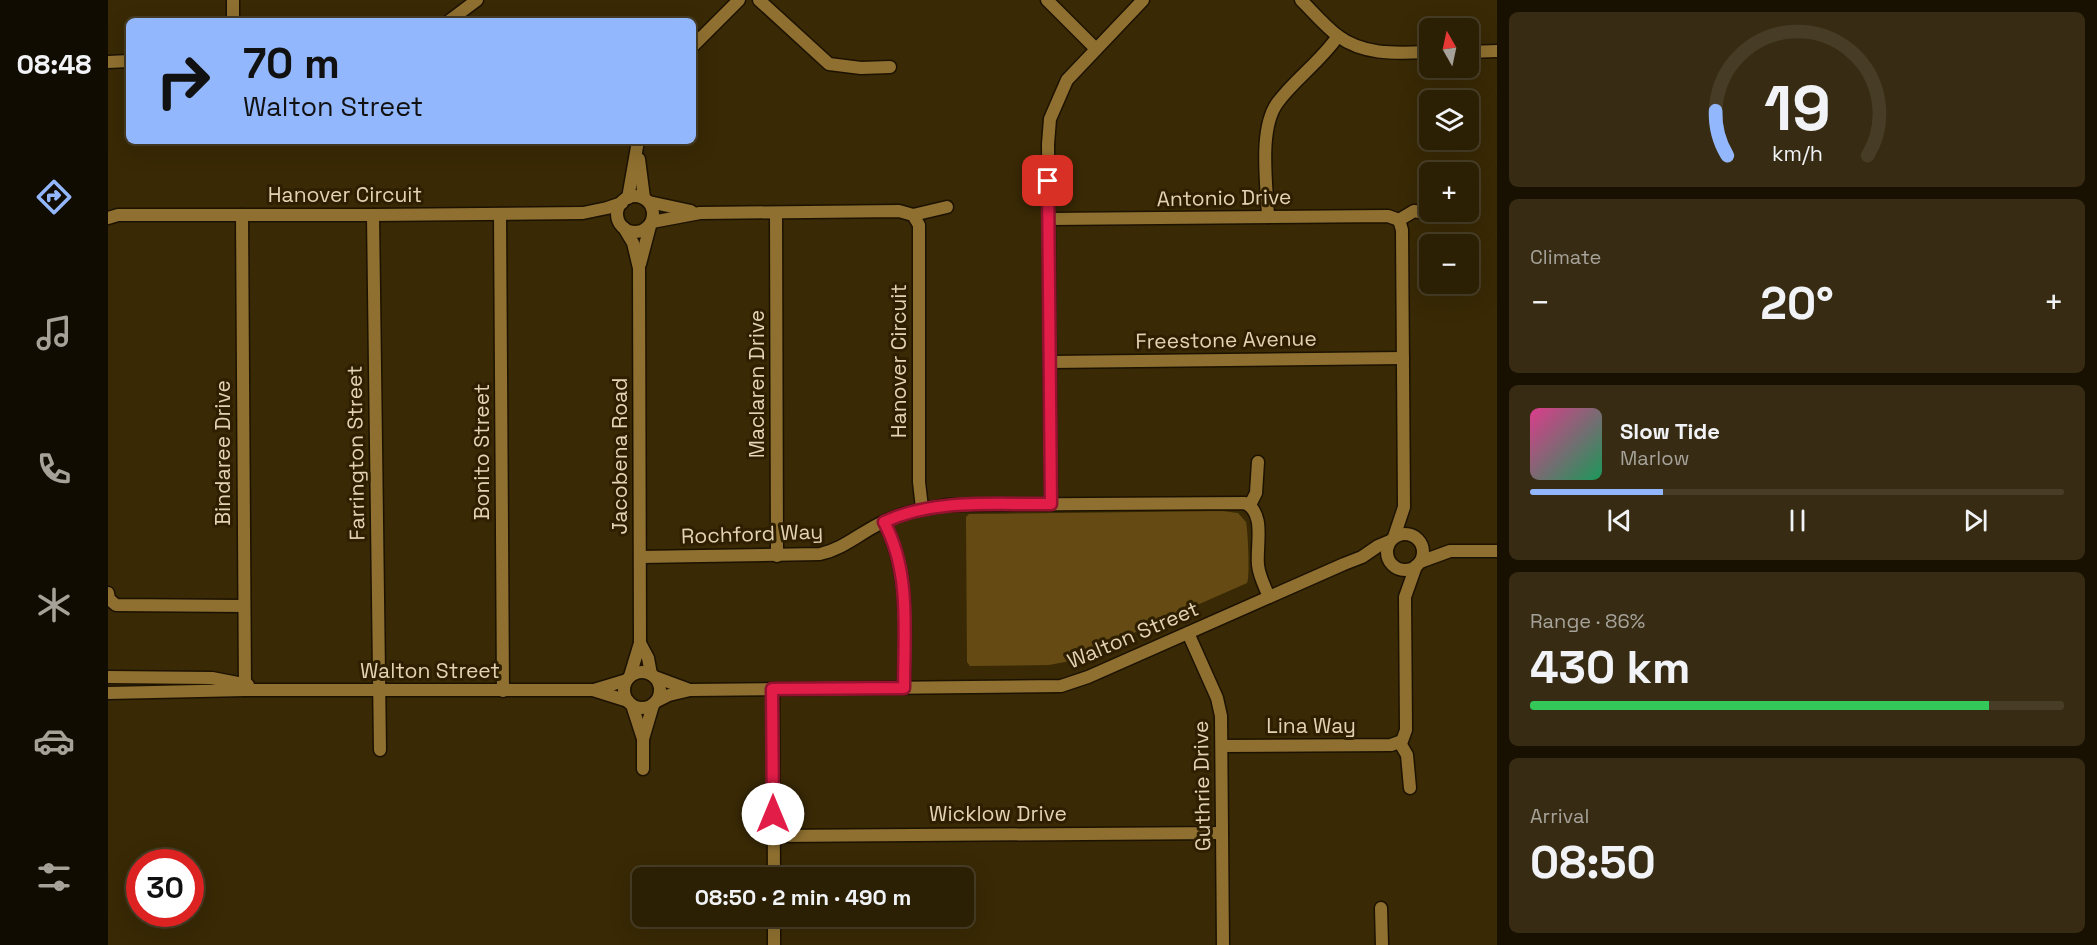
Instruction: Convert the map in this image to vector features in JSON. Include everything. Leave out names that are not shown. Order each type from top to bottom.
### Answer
[{"type":"street","points":[[233,0],[233,18]]},
{"type":"street","points":[[453,18],[477,0]]},
{"type":"street","points":[[696,43],[739,0]]},
{"type":"street","points":[[759,0],[829,64],[861,68],[890,67]]},
{"type":"street","points":[[1047,0],[1095,48]]},
{"type":"street","points":[[1051,504],[1048,144],[1050,119],[1067,80],[1143,0]]},
{"type":"street","points":[[1301,0],[1338,36],[1356,46],[1382,53],[1419,52]]},
{"type":"street","points":[[1268,217],[1266,136],[1276,105],[1329,49],[1338,36]]},
{"type":"street","points":[[1479,52],[1497,51]]},
{"type":"street","points":[[108,62],[126,61]]},
{"type":"street","points":[[623,227],[617,215],[625,200],[638,144]]},
{"type":"street","points":[[638,144],[646,200],[653,211],[651,224]]},
{"type":"street","points":[[583,213],[608,208],[634,196],[700,213]]},
{"type":"street","points":[[583,213],[610,219],[636,232],[651,224],[700,213],[899,211],[913,214],[947,207]]},
{"type":"street","name":"Antonio Drive","points":[[1049,219],[1388,216],[1399,220],[1414,212],[1419,213]]},
{"type":"street","name":"Hanover Circuit","points":[[108,218],[118,215],[583,213]]},
{"type":"street","name":"Maclaren Drive","points":[[776,213],[777,556]]},
{"type":"street","name":"Bonito Street","points":[[500,214],[503,691]]},
{"type":"street","name":"Hanover Circuit","points":[[913,214],[919,225],[919,482],[922,508]]},
{"type":"street","name":"Bindaree Drive","points":[[242,215],[245,688]]},
{"type":"street","name":"Farrington Street","points":[[373,215],[380,750]]},
{"type":"street","points":[[1399,220],[1402,230],[1404,507],[1387,552],[1404,597],[1406,730],[1400,742],[1407,755],[1410,788]]},
{"type":"street","name":"Jacobena Road","points":[[639,268],[651,224]]},
{"type":"street","name":"Jacobena Road","points":[[623,227],[633,243],[639,268],[640,643],[629,678]]},
{"type":"street","name":"Freestone Avenue","points":[[1050,362],[1403,358]]},
{"type":"street","points":[[1258,462],[1256,493],[1250,506],[1257,515],[1258,565],[1269,597]]},
{"type":"street","name":"Rochford Way","points":[[640,556],[777,556],[831,552],[884,522],[922,508],[948,505],[1237,502],[1250,506]]},
{"type":"street","points":[[1404,507],[1423,552],[1404,597]]},
{"type":"street","points":[[884,522],[895,544],[903,582],[904,688]]},
{"type":"street","points":[[1392,539],[1405,534],[1450,551],[1497,551]]},
{"type":"street","name":"Walton Street","points":[[655,703],[690,690],[1062,686],[1089,677],[1362,558],[1392,539]]},
{"type":"street","points":[[1362,558],[1405,570],[1450,551]]},
{"type":"street","points":[[108,593],[109,599],[116,605],[243,606]]},
{"type":"street","name":"Guthrie Drive","points":[[1188,633],[1219,703],[1222,746],[1223,945]]},
{"type":"street","name":"Jacobena Road","points":[[640,643],[648,658],[653,676]]},
{"type":"street","points":[[643,739],[660,691],[653,676],[640,672],[629,678],[624,691],[643,739],[644,769]]},
{"type":"street","name":"Walton Street","points":[[653,676],[690,690]]},
{"type":"street","name":"Walton Street","points":[[108,677],[212,678],[245,688]]},
{"type":"street","name":"Walton Street","points":[[108,693],[245,688],[266,690],[593,690],[629,678]]},
{"type":"street","points":[[772,689],[774,867]]},
{"type":"street","name":"Walton Street","points":[[593,690],[630,703]]},
{"type":"street","points":[[630,703],[643,708],[655,703]]},
{"type":"street","name":"Lina Way","points":[[1222,746],[1391,745],[1400,742]]},
{"type":"street","name":"Wicklow Drive","points":[[774,836],[1222,832]]},
{"type":"street","points":[[1382,908],[1382,945]]},
{"type":"street","points":[[774,927],[774,945]]},
{"type":"shaded area","points":[[1222,511],[1238,513],[1246,522],[1247,583],[1070,661],[1049,665],[970,666],[967,662],[966,517],[969,514]]},
{"type":"route","points":[[773,814],[772,689],[904,688],[902,571],[893,538],[884,522],[922,508],[948,505],[1051,504],[1048,181]]}]
